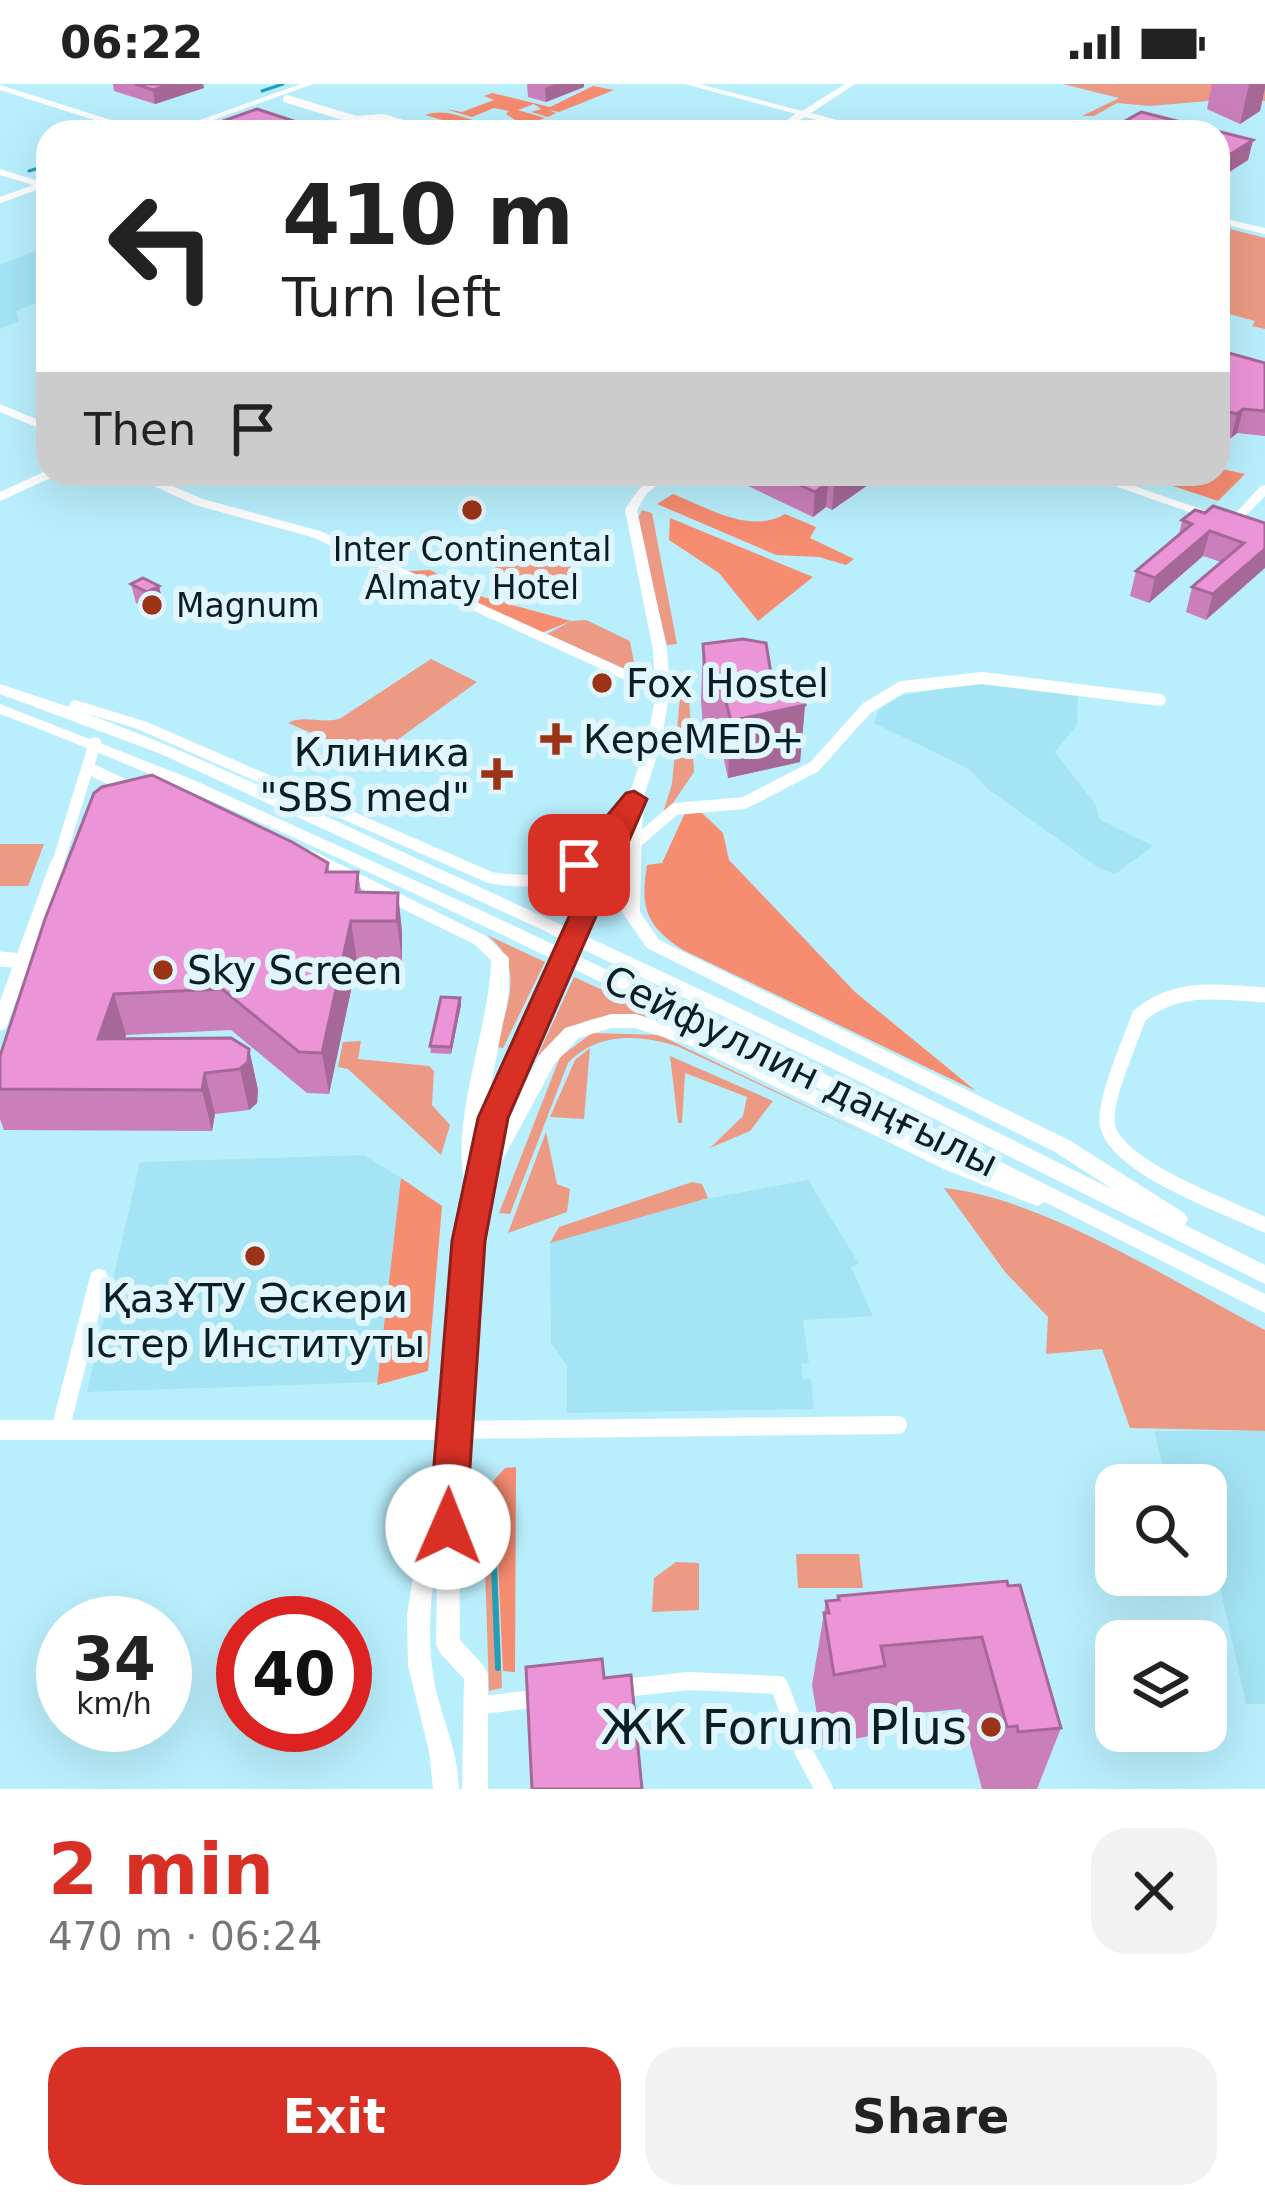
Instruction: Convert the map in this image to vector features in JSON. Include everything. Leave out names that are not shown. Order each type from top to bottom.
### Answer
[{"type":"main road","points":[[206,120],[309,84]]},
{"type":"main road","points":[[227,120],[329,84]]},
{"type":"main road","points":[[689,84],[830,120]]},
{"type":"main road","points":[[768,104],[791,103],[849,86]]},
{"type":"main road","points":[[792,120],[849,86]]},
{"type":"main road","points":[[847,120],[833,110],[849,86]]},
{"type":"main road","points":[[0,172],[36,194]]},
{"type":"main road","points":[[0,196],[36,184]]},
{"type":"main road","points":[[1230,223],[1265,232]]},
{"type":"main road","points":[[0,408],[36,423]]},
{"type":"main road","points":[[0,497],[36,480]]},
{"type":"main road","points":[[2,691],[141,724],[470,869],[516,884],[538,885],[567,874],[604,838],[634,799]]},
{"type":"main road","name":"Сейфуллин даңғылы","points":[[2,691],[205,768],[550,926],[976,1129],[1262,1273]]},
{"type":"main road","name":"Сейфуллин даңғылы","points":[[0,709],[147,763],[921,1127],[1265,1304]]},
{"type":"main road","points":[[147,763],[275,839],[492,948],[500,958],[500,992],[470,1142],[476,1190]]},
{"type":"main road","points":[[634,799],[631,912],[653,944],[1061,1146],[1262,1273]]},
{"type":"main road","points":[[476,1190],[561,1041],[590,1025],[636,1021],[698,1041],[953,1164],[1129,1234]]},
{"type":"street","points":[[0,87],[103,120]]},
{"type":"street","points":[[286,99],[356,120],[390,120]]},
{"type":"street","points":[[162,486],[200,502],[316,534],[663,692]]},
{"type":"street","points":[[475,1789],[476,1675],[448,1645],[448,1484],[476,1190],[493,1118],[513,1065],[583,922],[653,747],[663,692],[660,650],[631,523],[637,496],[651,486]]},
{"type":"street","points":[[1124,486],[1265,535]]},
{"type":"street","points":[[1233,523],[1265,489]]},
{"type":"street","points":[[634,844],[675,809],[744,802],[814,767],[867,709],[902,687],[982,678],[1160,700]]},
{"type":"street","points":[[0,1023],[60,859],[95,743]]},
{"type":"street","points":[[88,768],[144,801],[121,806]]},
{"type":"street","points":[[60,859],[81,832]]},
{"type":"street","points":[[0,959],[22,961]]},
{"type":"street","points":[[1265,995],[1185,992],[1150,1003],[1139,1016],[1106,1116],[1107,1134],[1117,1150],[1265,1225]]},
{"type":"street","points":[[60,1430],[100,1277]]},
{"type":"street","points":[[0,1430],[898,1425]]},
{"type":"street","points":[[446,1779],[423,1682],[421,1574],[427,1540],[448,1484]]},
{"type":"street","points":[[602,1691],[688,1681],[779,1685],[804,1752],[824,1789]]},
{"type":"street","points":[[476,1706],[560,1696]]},
{"type":"shaded area","points":[[1063,84],[1265,84],[1265,101],[1220,93],[1208,101],[1150,106],[1117,103],[1094,116],[1082,116],[1119,98]]},
{"type":"shaded area","points":[[593,86],[614,90],[559,112],[549,110],[556,113],[548,117],[531,112],[541,109],[534,104],[518,110],[545,118],[538,120],[515,120],[506,114],[509,111],[494,108],[472,117],[445,109],[462,112],[494,100],[484,96],[492,93],[550,107]]},
{"type":"shaded area","points":[[449,113],[474,120],[425,115]]},
{"type":"shaded area","points":[[1230,229],[1265,238],[1265,329],[1252,326],[1255,321],[1230,314]]},
{"type":"shaded area","points":[[36,251],[36,303],[16,311],[19,321],[0,329],[0,265]]},
{"type":"shaded area","points":[[1230,471],[1245,474],[1218,501],[1173,486],[1230,486]]},
{"type":"shaded area","points":[[673,494],[743,520],[772,520],[785,514],[816,527],[810,538],[854,559],[846,565],[819,557],[776,555],[657,504]]},
{"type":"shaded area","points":[[642,510],[652,513],[677,644],[667,645],[637,520]]},
{"type":"shaded area","points":[[670,518],[813,577],[758,621],[719,573],[669,540]]},
{"type":"shaded area","points":[[529,548],[576,570],[536,594],[488,572]]},
{"type":"shaded area","points":[[430,570],[483,597],[571,621],[539,634],[409,571]]},
{"type":"shaded area","points":[[586,620],[630,641],[634,663],[625,669],[547,634],[571,621]]},
{"type":"shaded area","points":[[431,659],[477,682],[371,759],[288,723],[341,718]]},
{"type":"shaded area","points":[[974,683],[1078,695],[1077,725],[1055,752],[1096,805],[1099,819],[1153,846],[1115,874],[1099,868],[988,789],[969,769],[874,723],[878,711],[900,696]]},
{"type":"shaded area","points":[[680,697],[689,698],[694,772],[660,822],[672,784]]},
{"type":"shaded area","points":[[685,813],[702,813],[723,833],[729,860],[855,992],[976,1091],[683,950],[661,933],[648,915],[647,865],[662,863]]},
{"type":"shaded area","points":[[0,844],[44,844],[28,886],[0,886]]},
{"type":"shaded area","points":[[487,935],[545,962],[503,1048],[496,1047],[510,973],[499,947]]},
{"type":"shaded area","points":[[574,977],[693,1031],[612,1016],[575,1026],[544,1056],[538,1055]]},
{"type":"shaded area","points":[[592,1033],[659,1035],[871,1137],[679,1047],[620,1038],[592,1046],[568,1063],[510,1214],[499,1213],[560,1057]]},
{"type":"shaded area","points":[[361,1041],[358,1059],[429,1066],[434,1071],[432,1105],[450,1125],[441,1155],[348,1069],[338,1067],[343,1042]]},
{"type":"shaded area","points":[[590,1048],[584,1119],[550,1117],[575,1060]]},
{"type":"shaded area","points":[[670,1056],[773,1101],[750,1131],[710,1148],[743,1116],[747,1097],[685,1073],[682,1123],[678,1123]]},
{"type":"shaded area","points":[[546,1132],[557,1184],[570,1189],[567,1212],[508,1233]]},
{"type":"shaded area","name":"ҚазҰТУ Әскери Істер Институты","points":[[364,1155],[401,1178],[377,1382],[87,1392],[140,1162]]},
{"type":"shaded area","points":[[401,1178],[442,1206],[428,1371],[377,1385]]},
{"type":"shaded area","points":[[808,1180],[859,1264],[851,1267],[873,1316],[803,1320],[809,1363],[801,1364],[803,1379],[811,1379],[814,1409],[567,1413],[567,1366],[551,1343],[550,1243],[689,1202]]},
{"type":"shaded area","points":[[692,1182],[702,1184],[708,1198],[550,1243],[559,1227]]},
{"type":"shaded area","points":[[944,1188],[983,1195],[1065,1225],[1265,1330],[1265,1431],[1130,1428],[1102,1349],[1046,1354],[1048,1317],[1005,1272]]},
{"type":"shaded area","points":[[1154,1431],[1265,1431],[1265,1704],[1246,1704],[1222,1596],[1227,1596],[1227,1464],[1162,1464]]},
{"type":"shaded area","points":[[516,1467],[515,1672],[503,1671],[494,1480],[505,1468]]},
{"type":"shaded area","points":[[494,1480],[502,1688],[489,1691],[483,1505]]},
{"type":"shaded area","points":[[796,1554],[859,1554],[863,1588],[798,1588]]},
{"type":"shaded area","points":[[676,1562],[699,1563],[699,1610],[652,1612],[654,1578]]},
{"type":"building","points":[[135,84],[170,84],[153,90]]},
{"type":"building","points":[[257,109],[291,120],[226,120]]},
{"type":"building","points":[[1141,112],[1173,120],[1127,120]]},
{"type":"building","points":[[1230,134],[1253,140],[1231,154]]},
{"type":"building","points":[[1230,353],[1265,363],[1265,411],[1243,409],[1230,412]]},
{"type":"building","points":[[1213,506],[1265,523],[1265,549],[1213,594],[1192,587],[1244,543],[1210,531],[1155,578],[1136,571],[1192,524],[1182,520],[1195,510],[1205,513]]},
{"type":"building","points":[[143,578],[159,586],[147,592],[131,584]]},
{"type":"building","points":[[743,639],[766,643],[773,686],[803,686],[805,705],[731,721],[726,702],[730,685],[706,685],[703,644]]},
{"type":"building","points":[[152,775],[292,842],[328,863],[326,872],[358,872],[356,892],[398,893],[397,921],[351,921],[322,1053],[299,1052],[222,989],[114,994],[98,1039],[231,1038],[249,1049],[248,1062],[240,1069],[205,1073],[202,1090],[0,1089],[0,1056],[45,919],[94,793]]},
{"type":"building","points":[[441,997],[460,998],[451,1047],[430,1046]]},
{"type":"building","points":[[1007,1581],[1008,1586],[1020,1585],[1061,1728],[1018,1732],[1017,1726],[1007,1727],[982,1637],[881,1646],[885,1666],[834,1675],[826,1601],[839,1600],[838,1596]]},
{"type":"building","points":[[602,1659],[604,1678],[631,1675],[642,1789],[532,1789],[526,1667]]},
{"type":"waterway","points":[[262,91],[283,84]]},
{"type":"waterway","points":[[29,171],[36,169]]},
{"type":"waterway","points":[[491,1492],[498,1668]]},
{"type":"place","name":"Inter Continental Almaty Hotel","points":[[472,510]]},
{"type":"place","name":"Magnum","points":[[152,605]]},
{"type":"place","name":"Fox Hostel","points":[[602,683]]},
{"type":"place","name":"КереMED+","points":[[556,739]]},
{"type":"place","name":"Клиника \"SBS med\"","points":[[497,774]]},
{"type":"place","name":"Sky Screen","points":[[163,970]]},
{"type":"place","name":"ҚазҰТУ Әскери Істер Институты","points":[[255,1256]]},
{"type":"place","name":"ЖК Forum Plus","points":[[991,1727]]},
{"type":"route","points":[[448,1527],[469,1241],[493,1118],[634,799],[579,865]]}]
